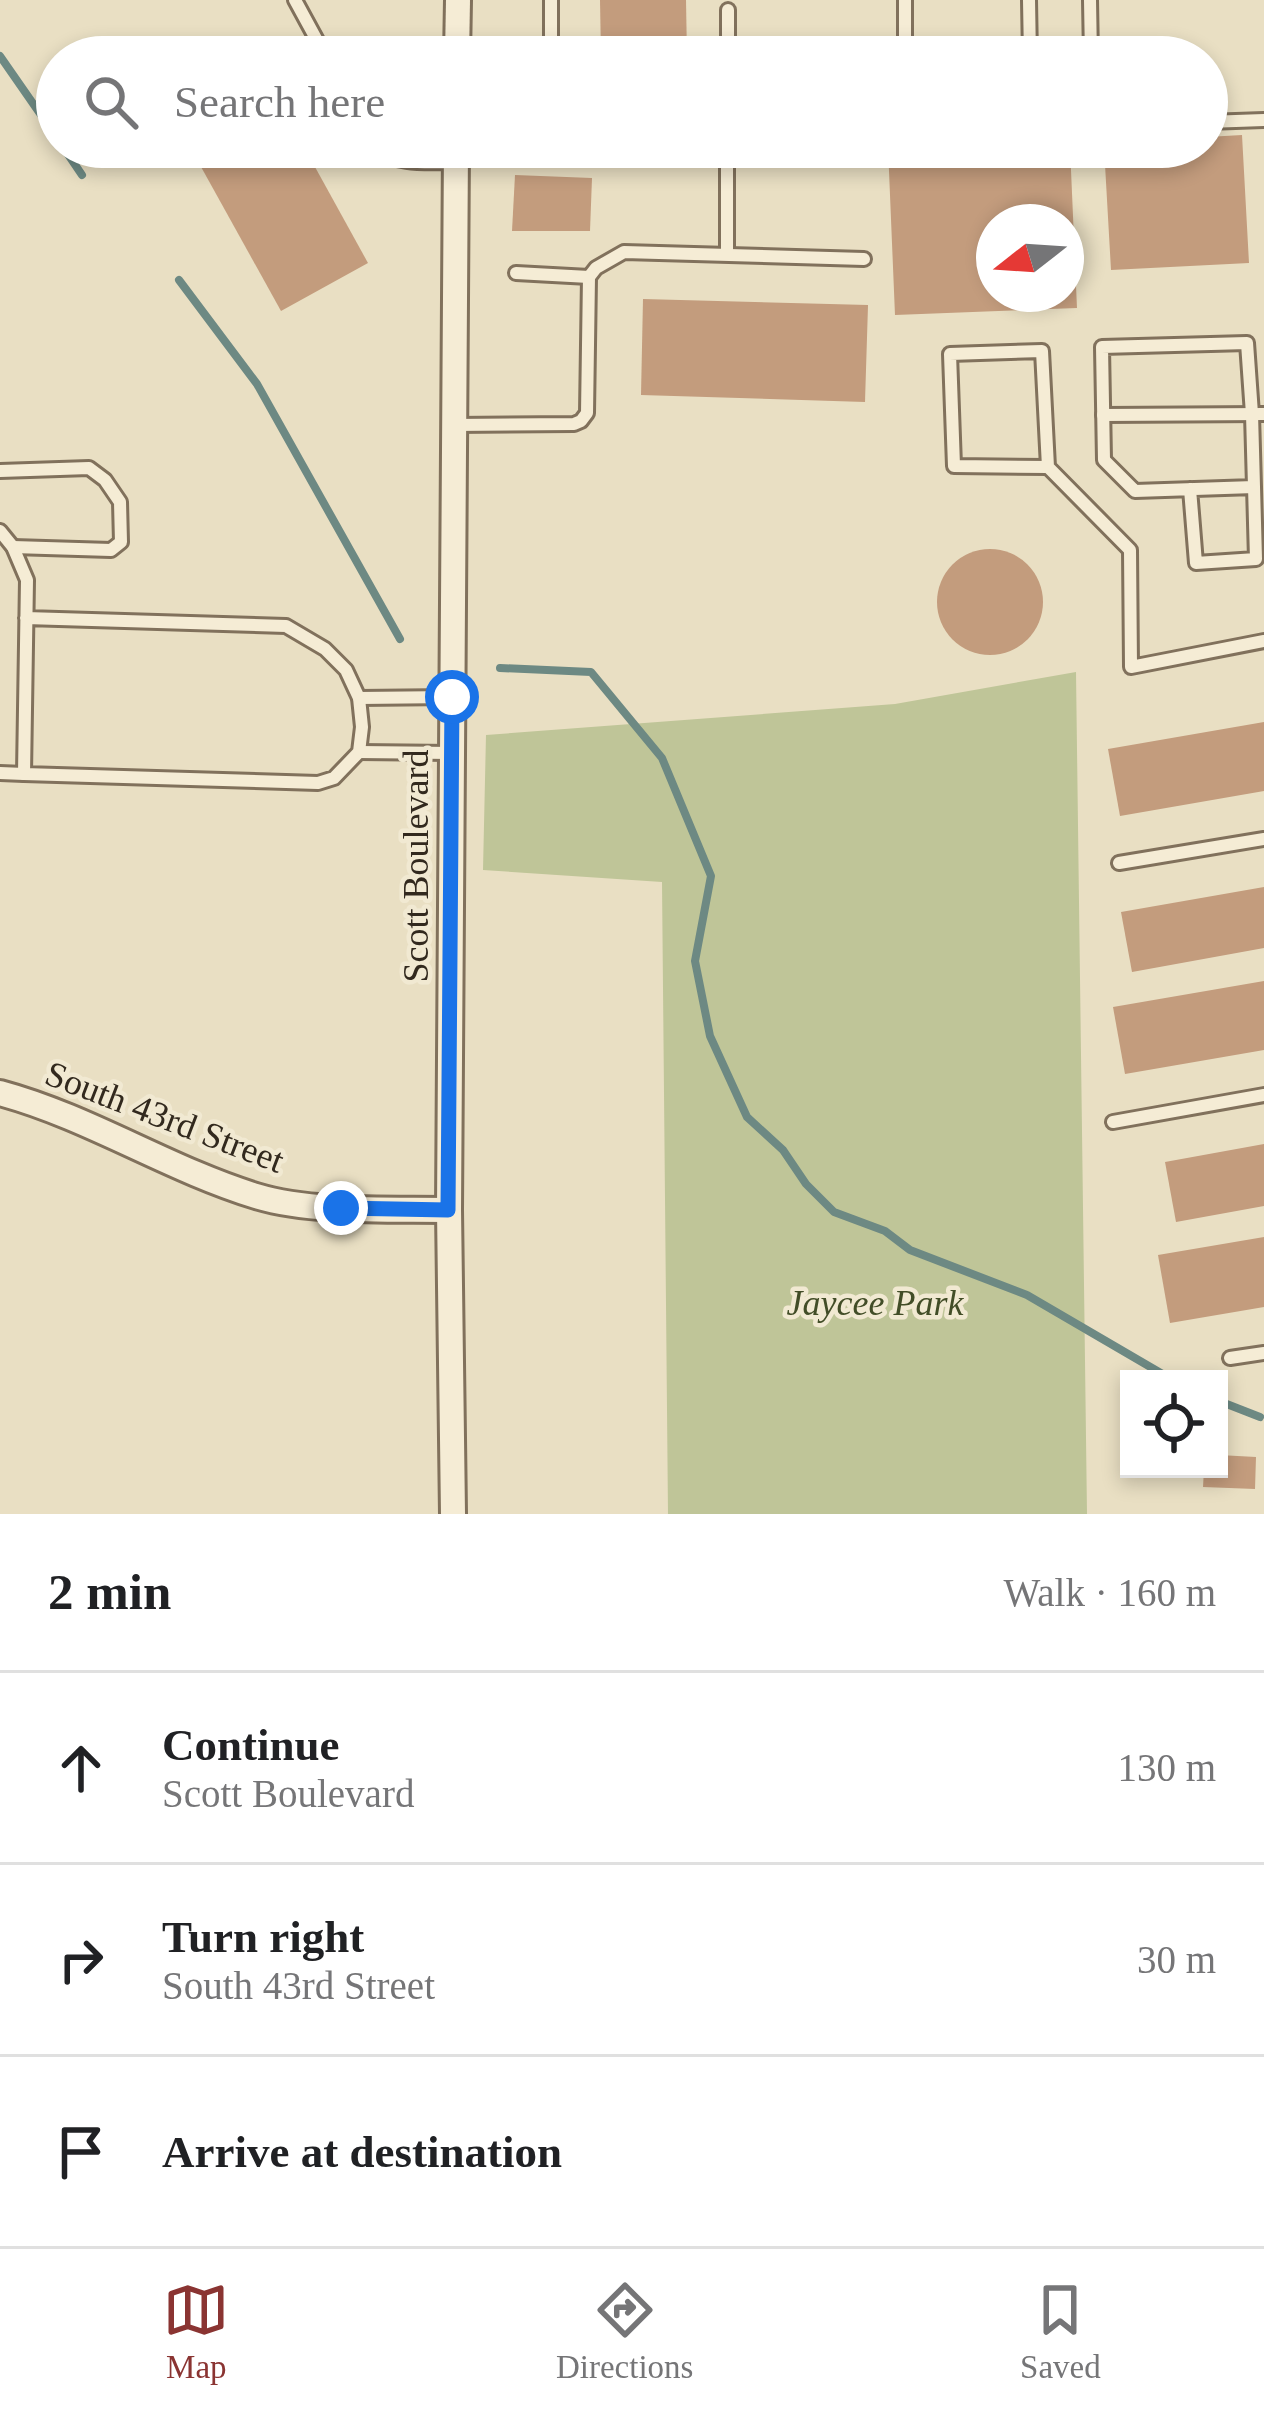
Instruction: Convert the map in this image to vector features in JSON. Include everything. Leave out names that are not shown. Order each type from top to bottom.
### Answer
[{"type":"street","points":[[457,36],[458,0]]},
{"type":"street","name":"Scott Boulevard","points":[[453,1514],[448,1210],[456,168]]},
{"type":"street","name":"South 43rd Street","points":[[0,1093],[34,1102],[261,1197],[341,1208],[448,1210]]},
{"type":"lane","points":[[296,0],[315,36]]},
{"type":"lane","points":[[551,0],[551,36]]},
{"type":"lane","points":[[904,0],[905,36]]},
{"type":"lane","points":[[1029,0],[1030,36]]},
{"type":"lane","points":[[1090,0],[1091,36]]},
{"type":"lane","points":[[728,36],[729,3]]},
{"type":"lane","points":[[1228,121],[1264,120]]},
{"type":"lane","points":[[727,168],[727,254]]},
{"type":"lane","points":[[454,425],[581,421],[587,413],[589,277],[624,252],[864,259]]},
{"type":"lane","points":[[517,273],[589,277]]},
{"type":"lane","points":[[1190,489],[1196,563],[1256,560],[1258,414],[1247,343],[1102,347],[1104,460],[1135,490],[1254,487]]},
{"type":"lane","points":[[1048,467],[954,466],[950,354],[1042,351],[1048,467],[1130,550],[1131,667],[1264,640]]},
{"type":"lane","points":[[1103,415],[1258,414]]},
{"type":"lane","points":[[0,471],[89,468],[105,479],[120,502],[121,542],[111,550],[14,548]]},
{"type":"lane","points":[[0,531],[14,548],[28,580],[24,774]]},
{"type":"lane","points":[[0,772],[318,783],[334,778],[359,752],[359,698],[346,670],[325,649],[286,626],[26,618]]},
{"type":"lane","points":[[359,698],[452,697]]},
{"type":"lane","points":[[359,752],[452,753]]},
{"type":"lane","points":[[1118,863],[1264,839]]},
{"type":"lane","points":[[1113,1122],[1264,1095]]},
{"type":"lane","points":[[1230,1358],[1264,1353]]},
{"type":"green space","name":"Jaycee Park","points":[[1076,672],[1087,1514],[668,1514],[662,882],[483,870],[486,735],[895,704]]},
{"type":"building","points":[[600,0],[686,0],[687,36],[601,36]]},
{"type":"building","points":[[1242,135],[1249,263],[1111,270],[1105,168],[1228,168],[1228,136]]},
{"type":"building","points":[[202,168],[316,168],[368,263],[281,311]]},
{"type":"building","points":[[889,168],[1071,168],[1072,204],[976,204],[976,312],[895,315]]},
{"type":"building","points":[[515,175],[592,178],[590,231],[512,231]]},
{"type":"building","points":[[643,299],[868,305],[865,402],[641,395]]},
{"type":"building","points":[[990,549],[1010,553],[1028,564],[1039,582],[1043,602],[1039,622],[1028,640],[1010,651],[990,655],[970,651],[952,640],[941,622],[937,602],[941,582],[952,564],[970,553]]},
{"type":"building","points":[[1264,722],[1264,791],[1120,816],[1108,749]]},
{"type":"building","points":[[1264,887],[1264,948],[1132,972],[1121,912]]},
{"type":"building","points":[[1264,981],[1264,1050],[1125,1074],[1113,1007]]},
{"type":"building","points":[[1264,1144],[1264,1206],[1176,1222],[1165,1162]]},
{"type":"building","points":[[1264,1237],[1264,1307],[1170,1323],[1158,1255]]},
{"type":"building","points":[[1228,1455],[1256,1457],[1255,1489],[1203,1487],[1204,1478],[1228,1478]]},
{"type":"waterway","points":[[0,56],[36,108]]},
{"type":"waterway","points":[[77,168],[82,175]]},
{"type":"waterway","points":[[179,280],[257,384],[400,639]]},
{"type":"waterway","points":[[500,668],[591,672],[662,758],[711,876],[695,961],[710,1036],[747,1117],[783,1150],[806,1184],[834,1212],[885,1231],[910,1250],[1027,1295],[1156,1370]]},
{"type":"waterway","points":[[1228,1405],[1260,1417]]},
{"type":"route","points":[[341,1208],[448,1210],[452,697]]}]
